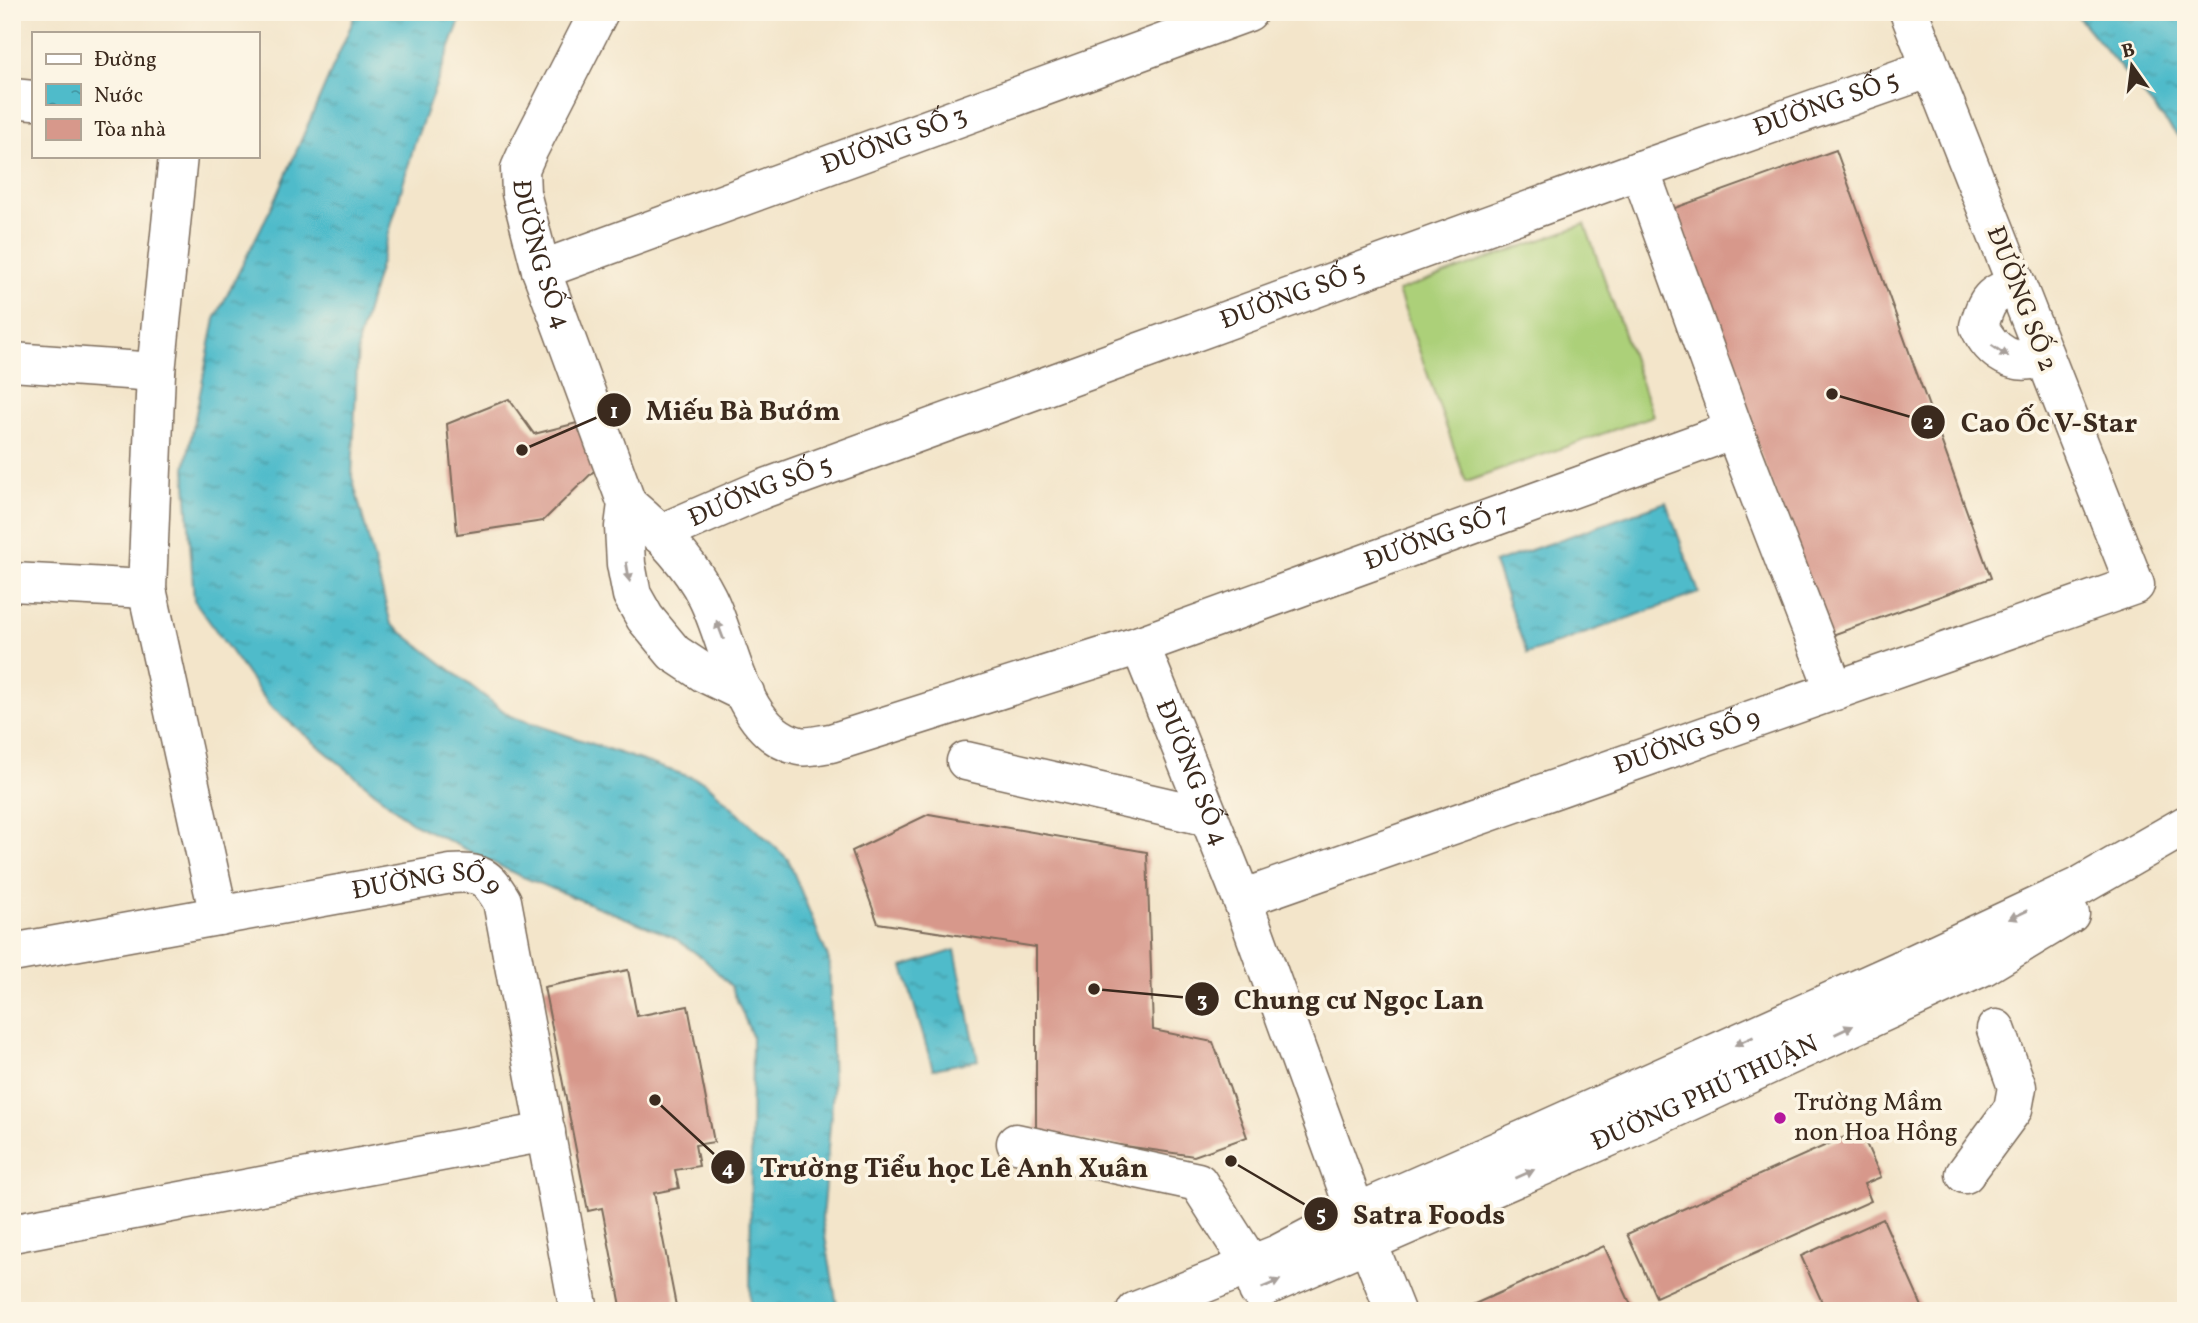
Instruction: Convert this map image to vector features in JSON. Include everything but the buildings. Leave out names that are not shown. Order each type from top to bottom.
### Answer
[{"type":"street","name":"ĐƯỜNG SỐ 4","points":[[599,12],[528,150],[520,169],[521,194],[541,270],[627,504],[624,527],[626,564],[632,596],[645,618],[674,653],[704,673],[745,693]]},
{"type":"street","name":"ĐƯỜNG SỐ 3","points":[[541,270],[1248,12]]},
{"type":"street","name":"ĐƯỜNG SỐ 2","points":[[1909,12],[2135,585]]},
{"type":"street","name":"ĐƯỜNG SỐ 5","points":[[659,534],[763,489],[1640,170],[1931,68]]},
{"type":"street","points":[[12,99],[32,100]]},
{"type":"street","points":[[178,158],[156,372],[147,589],[219,916]]},
{"type":"street","points":[[1640,170],[1734,430],[1835,691]]},
{"type":"street","points":[[12,362],[156,372]]},
{"type":"street","name":"ĐƯỜNG SỐ 7","points":[[1140,645],[1734,430]]},
{"type":"street","name":"ĐƯỜNG SỐ 4","points":[[627,504],[645,519],[682,559],[707,597],[752,711],[773,736],[801,747],[831,743],[1140,645],[1242,899],[1395,1311]]},
{"type":"street","points":[[12,582],[147,589]]},
{"type":"street","name":"ĐƯỜNG SỐ 9","points":[[1242,899],[2135,585]]},
{"type":"street","points":[[966,761],[1209,817]]},
{"type":"street","name":"ĐƯỜNG PHÚ THUẬN","points":[[1208,1311],[1513,1145],[2080,886],[2186,825]]},
{"type":"street","name":"ĐƯỜNG PHÚ THUẬN","points":[[1362,1228],[1653,1118],[1984,966],[2186,845]]},
{"type":"street","name":"ĐƯỜNG SỐ 9","points":[[12,953],[451,874],[470,873],[490,882],[502,901],[579,1311]]},
{"type":"street","points":[[1965,1174],[2013,1109],[2017,1087],[1996,1028]]},
{"type":"street","points":[[12,1233],[546,1132]]},
{"type":"street","points":[[1016,1143],[1198,1182],[1251,1265]]},
{"type":"street","points":[[1136,1311],[1278,1254],[1362,1228]]},
{"type":"green space","points":[[1585,224],[1653,416],[1466,482],[1398,291]]},
{"type":"water","points":[[353,12],[463,12],[415,142],[358,342],[352,477],[391,624],[510,716],[705,782],[788,859],[829,960],[833,1090],[822,1219],[838,1311],[750,1311],[752,1036],[731,986],[704,959],[673,937],[518,875],[412,823],[270,706],[194,600],[185,468],[215,319],[276,198],[353,21]]},
{"type":"water","points":[[2074,12],[2186,12],[2186,146]]},
{"type":"water","points":[[1666,502],[1699,593],[1527,654],[1494,563]]},
{"type":"water","points":[[955,950],[978,1060],[933,1069],[903,967]]},
{"type":"place","name":"Cao Ốc V-Star","points":[[1832,394]]},
{"type":"place","name":"Miếu Bà Bướm","points":[[522,450]]},
{"type":"place","name":"Chung cư Ngọc Lan","points":[[1094,989]]},
{"type":"place","name":"Trường Tiểu học Lê Anh Xuân","points":[[655,1100]]},
{"type":"place","name":"Trường Mầm non Hoa Hồng","points":[[1780,1118]]},
{"type":"place","name":"Satra Foods","points":[[1231,1161]]}]
